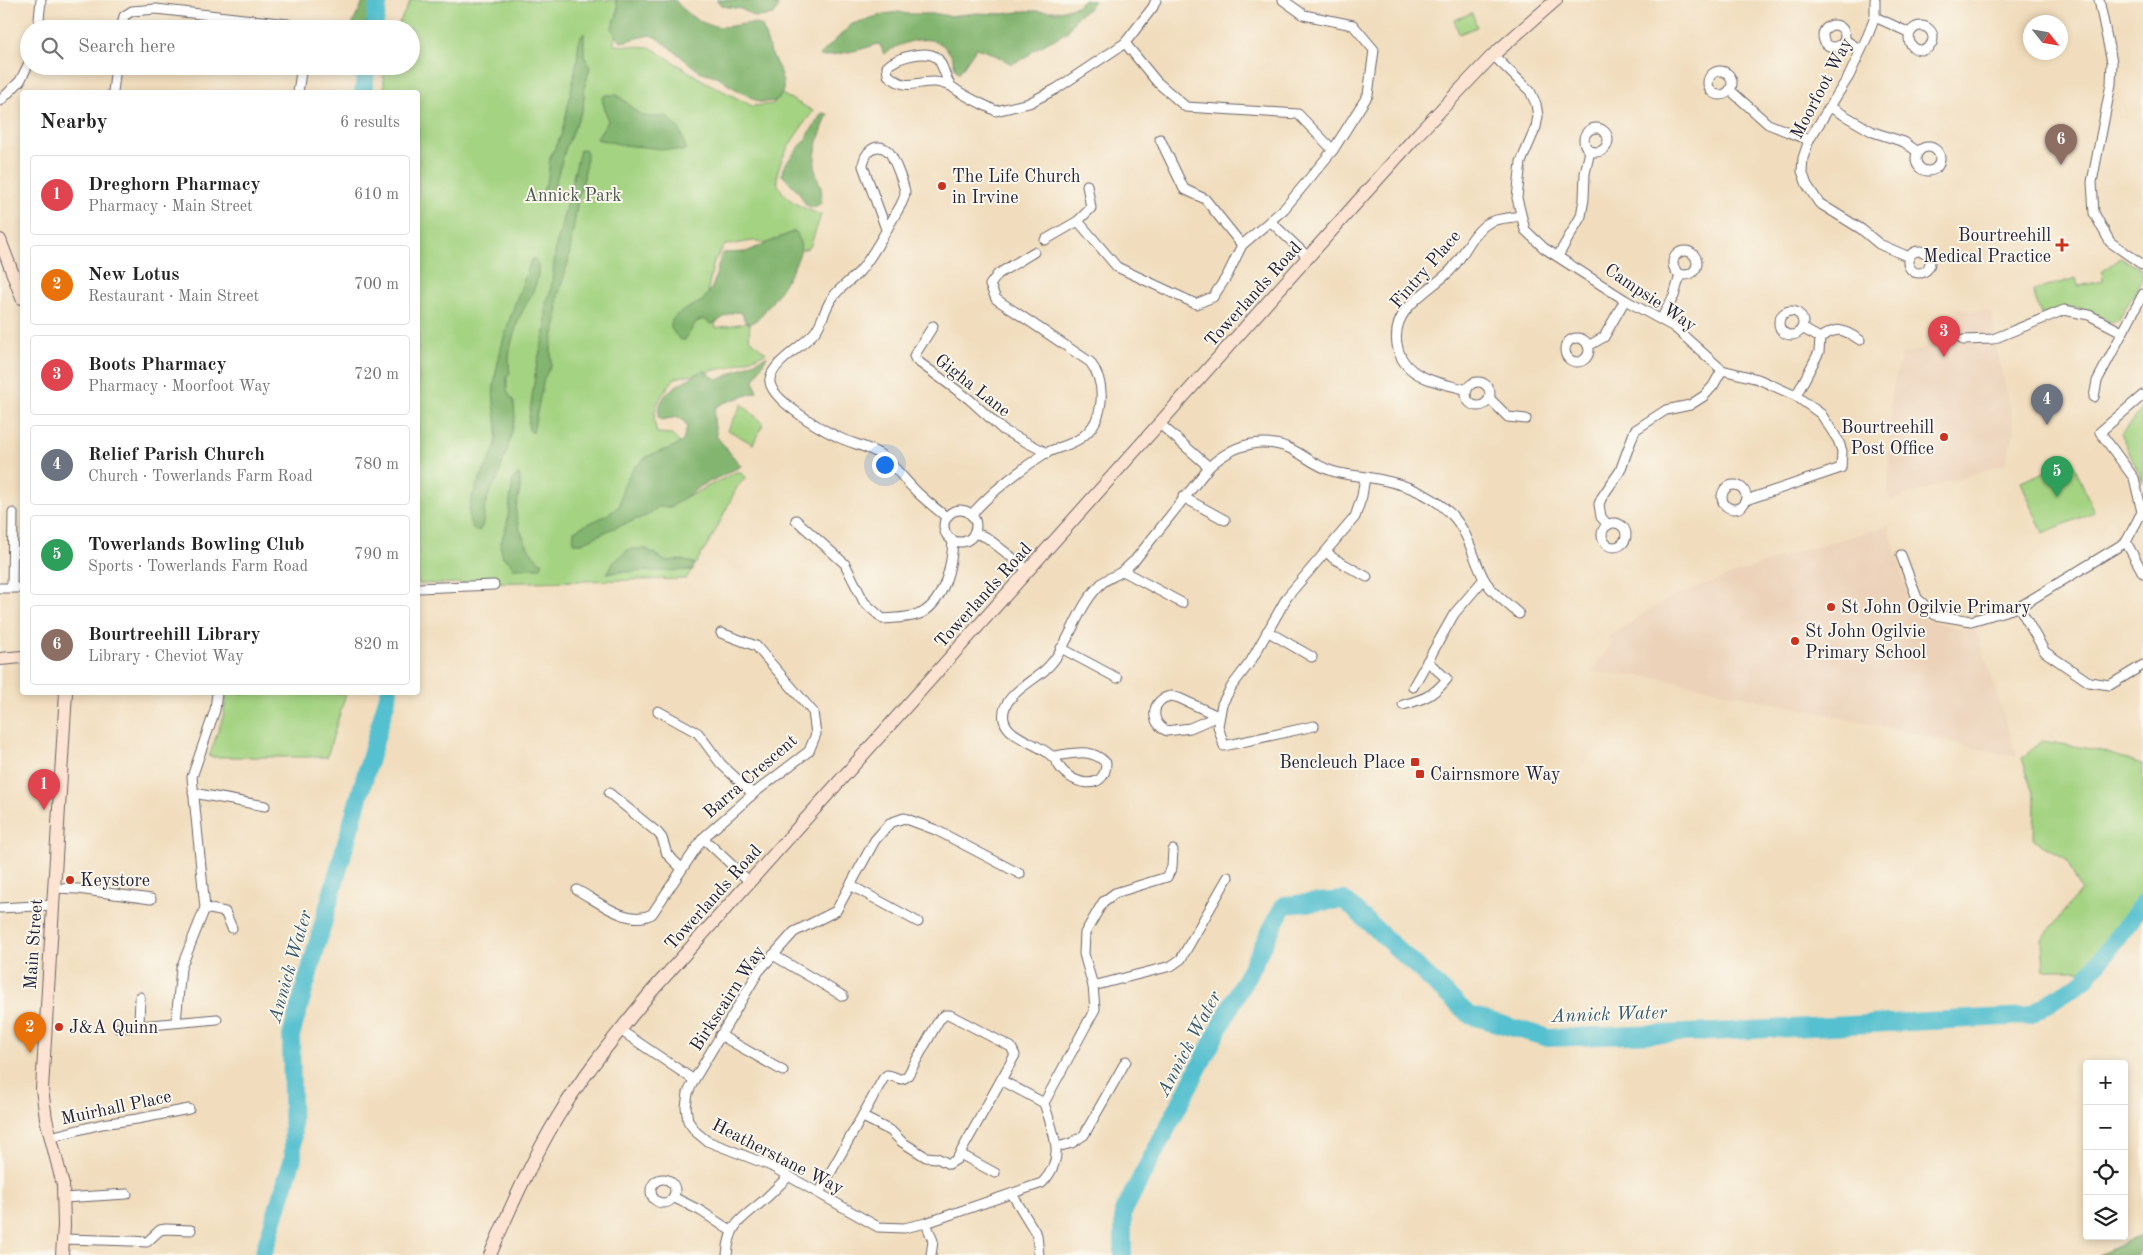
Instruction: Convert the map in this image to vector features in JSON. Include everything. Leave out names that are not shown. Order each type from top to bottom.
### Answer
[{"type":"street","points":[[39,20],[41,0]]},
{"type":"street","points":[[1078,220],[1117,267],[1196,304],[1213,297],[1227,276],[1242,245],[1284,209],[1306,184],[1333,150],[1368,95],[1374,50],[1353,24],[1304,15],[1283,0]]},
{"type":"street","name":"Towerlands Road","points":[[490,1255],[528,1169],[558,1117],[620,1030],[651,992],[1419,133],[1493,55],[1556,0]]},
{"type":"street","name":"Moorfoot Way","points":[[1874,0],[1874,16],[1862,50],[1849,76],[1809,140],[1803,158],[1802,171],[1807,185],[1819,203],[1860,229],[1879,244],[1909,257]]},
{"type":"street","points":[[2099,0],[2112,62],[2111,84],[2092,182],[2094,212],[2110,242],[2143,265]]},
{"type":"street","points":[[951,86],[938,59],[932,55],[901,58],[892,61],[887,67],[888,75],[894,81],[910,86],[935,82],[951,86],[996,111],[1028,103],[1056,89],[1125,44],[1154,4]]},
{"type":"street","points":[[123,20],[124,16],[132,11],[156,8],[245,20]]},
{"type":"street","points":[[1874,16],[1910,33]]},
{"type":"street","points":[[1845,40],[1862,50]]},
{"type":"street","points":[[1125,44],[1157,82],[1186,107],[1298,114],[1333,150]]},
{"type":"street","name":"Campsie Way","points":[[1493,55],[1530,91],[1536,104],[1538,116],[1536,126],[1521,162],[1517,198],[1525,230],[1535,241],[1625,300],[1674,328],[1722,370],[1758,379],[1796,396],[1821,414],[1838,440],[1842,451],[1841,468],[1746,500]]},
{"type":"street","points":[[0,100],[20,81],[23,75]]},
{"type":"street","points":[[113,90],[115,75]]},
{"type":"street","points":[[298,90],[301,75]]},
{"type":"street","points":[[1730,90],[1768,124],[1809,140]]},
{"type":"street","points":[[1830,107],[1873,132],[1904,142],[1918,152]]},
{"type":"street","points":[[1160,139],[1184,189],[1204,199],[1242,245]]},
{"type":"street","points":[[886,229],[863,166],[867,153],[874,147],[880,146],[889,151],[905,192],[904,199],[865,265],[831,300],[814,333],[778,365],[770,379],[771,386],[783,402],[803,418],[838,437],[880,454],[896,467],[912,488],[947,518]]},
{"type":"street","points":[[1558,256],[1580,216],[1584,199],[1585,173],[1590,152]]},
{"type":"street","points":[[1045,240],[1078,220],[1091,208],[1087,185]]},
{"type":"street","name":"Fintry Place","points":[[1467,390],[1424,377],[1412,371],[1398,350],[1395,337],[1398,325],[1405,311],[1449,271],[1478,231],[1491,222],[1520,216]]},
{"type":"street","points":[[1270,221],[1309,258]]},
{"type":"street","points":[[0,240],[18,276]]},
{"type":"street","points":[[971,515],[1001,485],[1047,453],[1068,446],[1083,437],[1096,421],[1101,399],[1100,376],[1090,362],[996,299],[990,285],[998,274],[1034,252]]},
{"type":"street","points":[[1661,319],[1674,296],[1680,275]]},
{"type":"street","points":[[2094,396],[2097,381],[2143,294]]},
{"type":"street","points":[[1588,346],[1604,338],[1625,300]]},
{"type":"street","points":[[1963,340],[1993,339],[2064,310],[2089,315],[2122,332]]},
{"type":"street","name":"Gigha Lane","points":[[933,326],[916,350],[914,356],[916,360],[969,399],[1003,430],[1047,453]]},
{"type":"street","points":[[1802,328],[1820,338]]},
{"type":"street","points":[[1796,396],[1819,352],[1820,338],[1828,332],[1838,329],[1850,333],[1860,340]]},
{"type":"street","points":[[1608,525],[1601,517],[1599,504],[1620,471],[1635,430],[1666,410],[1690,405],[1704,396],[1713,386],[1722,370]]},
{"type":"street","name":"Fintry Place","points":[[1467,390],[1473,384],[1484,383],[1489,389],[1490,399],[1508,417],[1526,419]]},
{"type":"street","name":"Fintry Place","points":[[1467,390],[1468,399],[1474,405],[1484,405],[1490,399]]},
{"type":"street","points":[[1901,555],[1917,598],[1935,615],[1970,621],[2019,607],[2126,542],[2142,512],[2134,478],[2100,432],[2143,395]]},
{"type":"street","points":[[1160,424],[1209,467]]},
{"type":"street","points":[[1054,756],[1088,753],[1098,755],[1106,763],[1106,773],[1102,779],[1094,782],[1072,780],[1063,773],[1054,756],[1009,730],[1004,722],[1003,713],[1015,692],[1046,669],[1061,648],[1086,603],[1101,584],[1124,571],[1135,560],[1183,497],[1209,467],[1224,454],[1241,446],[1270,443],[1298,451],[1332,471],[1408,486],[1430,497],[1452,515],[1461,527],[1484,579],[1519,614]]},
{"type":"street","points":[[1314,726],[1224,746],[1218,731],[1218,716],[1232,686],[1251,661],[1288,597],[1355,517],[1362,496],[1365,477]]},
{"type":"street","points":[[1183,497],[1225,520]]},
{"type":"street","points":[[796,520],[845,564],[864,602],[883,619],[921,614],[941,592],[952,558],[953,540],[945,530],[947,518],[958,510],[964,511],[971,515],[975,522],[974,533],[966,541],[953,540]]},
{"type":"street","points":[[12,513],[12,588]]},
{"type":"street","points":[[974,533],[986,537],[1028,570]]},
{"type":"street","points":[[2126,542],[2143,573]]},
{"type":"street","points":[[1326,552],[1367,577]]},
{"type":"street","points":[[1124,571],[1182,603]]},
{"type":"street","points":[[1413,687],[1454,614],[1484,579]]},
{"type":"street","points":[[420,588],[494,585]]},
{"type":"street","points":[[0,588],[20,588]]},
{"type":"street","points":[[2019,607],[2046,652],[2089,682],[2110,685],[2143,665]]},
{"type":"street","points":[[1267,631],[1312,657]]},
{"type":"street","name":"Barra Crescent","points":[[577,890],[623,915],[645,917],[657,908],[681,868],[703,838],[753,794],[810,751],[816,734],[813,712],[756,646],[721,633]]},
{"type":"street","points":[[1061,648],[1117,678]]},
{"type":"street","points":[[0,659],[20,657]]},
{"type":"street","points":[[1403,705],[1427,698],[1436,692],[1448,679],[1428,661]]},
{"type":"street","name":"Main Street","points":[[62,1255],[64,1239],[63,1185],[50,1137],[42,1089],[66,695]]},
{"type":"street","points":[[176,1022],[181,968],[204,908],[192,777],[215,710],[217,695]]},
{"type":"street","points":[[1171,696],[1218,716],[1190,728],[1172,731],[1161,728],[1155,720],[1154,713],[1162,699],[1171,696]]},
{"type":"street","points":[[658,711],[703,737],[721,764],[753,794]]},
{"type":"street","points":[[193,793],[265,806]]},
{"type":"street","points":[[610,794],[658,833],[662,838],[667,854],[681,868]]},
{"type":"street","name":"Birkscairn Way","points":[[694,1080],[759,972],[794,932],[836,911],[875,840],[890,823],[904,818],[936,830],[1020,874]]},
{"type":"street","points":[[703,838],[750,882]]},
{"type":"street","points":[[1001,1080],[1044,1103],[1095,1009],[1093,986],[1084,954],[1085,933],[1103,902],[1114,893],[1167,877],[1172,867],[1173,850]]},
{"type":"street","points":[[1093,986],[1171,966],[1181,959],[1228,877]]},
{"type":"street","points":[[850,885],[918,922]]},
{"type":"street","points":[[54,888],[78,889],[151,899]]},
{"type":"street","points":[[0,908],[53,905]]},
{"type":"street","points":[[204,908],[225,912],[232,928]]},
{"type":"street","points":[[773,955],[843,996]]},
{"type":"street","points":[[139,1026],[140,996]]},
{"type":"street","points":[[819,1193],[862,1117],[887,1075],[900,1080],[908,1075],[939,1020],[950,1015],[1011,1048],[1015,1055],[954,1162],[949,1164],[937,1158],[926,1157],[902,1142],[891,1131],[862,1117]]},
{"type":"street","points":[[118,1028],[217,1019]]},
{"type":"street","points":[[620,1030],[694,1080]]},
{"type":"street","points":[[720,1035],[783,1071]]},
{"type":"street","points":[[1056,1147],[1072,1143],[1084,1135],[1126,1061]]},
{"type":"street","name":"Heatherstane Way","points":[[694,1080],[688,1093],[686,1107],[688,1121],[696,1132],[707,1141],[770,1166],[878,1227],[904,1228],[926,1224],[1042,1183],[1051,1173],[1056,1160],[1056,1147],[1044,1103]]},
{"type":"street","name":"Muirhall Place","points":[[50,1137],[102,1124],[138,1119],[189,1108]]},
{"type":"street","points":[[960,1154],[995,1173]]},
{"type":"street","points":[[727,1255],[731,1231],[741,1218],[788,1177]]},
{"type":"street","points":[[63,1198],[127,1194]]},
{"type":"street","points":[[1012,1194],[1037,1235],[1039,1255]]},
{"type":"street","points":[[673,1197],[702,1211],[731,1231]]},
{"type":"street","points":[[926,1224],[933,1241],[931,1255]]},
{"type":"street","points":[[64,1239],[108,1239],[147,1242],[160,1230],[191,1230]]},
{"type":"shaded area","points":[[1959,308],[1992,313],[1997,350],[2015,431],[2005,464],[1888,501],[1891,393],[1902,354],[1923,349]]},
{"type":"shaded area","name":"St John Ogilvie Primary School","points":[[1888,526],[1911,606],[1929,621],[1963,629],[1976,629],[2017,757],[1661,678],[1591,672],[1612,644],[1608,637],[1670,597],[1796,552]]},
{"type":"green space","points":[[364,0],[377,0],[367,20],[354,20]]},
{"type":"green space","name":"Annick Park","points":[[411,0],[618,0],[614,45],[650,47],[702,80],[752,106],[773,104],[780,93],[813,111],[782,158],[777,179],[779,187],[787,197],[797,204],[821,215],[810,247],[788,251],[757,241],[725,245],[714,261],[708,289],[716,328],[750,322],[749,338],[766,353],[730,367],[675,378],[661,397],[655,410],[654,417],[657,433],[671,434],[680,443],[681,457],[672,499],[691,495],[738,471],[746,477],[737,487],[714,534],[686,579],[420,584],[420,90],[385,90],[383,75],[420,75],[420,20],[401,20]]},
{"type":"green space","points":[[615,0],[675,0],[693,17],[708,24],[724,27],[747,24],[762,26],[783,83],[780,97],[775,101],[759,102],[727,84],[719,77],[699,71],[659,39],[650,35],[621,42],[612,30],[612,25],[618,13]]},
{"type":"green space","points":[[716,0],[776,0],[778,7],[774,15],[756,17],[741,9],[722,6]]},
{"type":"green space","points":[[1083,0],[1094,1],[1088,9],[1077,16],[1067,32],[1012,64],[991,53],[976,48],[959,73],[945,47],[929,40],[910,42],[884,54],[880,45],[877,44],[843,53],[822,57],[820,55],[852,24],[884,14],[899,12],[949,16],[977,13],[1003,14],[1026,11],[1060,11],[1077,6]]},
{"type":"green space","points":[[1472,13],[1477,27],[1459,34],[1454,20]]},
{"type":"green space","points":[[584,33],[584,56],[590,67],[585,86],[583,108],[566,147],[552,195],[545,202],[541,196],[548,178],[550,157],[561,136],[577,61],[579,40]]},
{"type":"green space","points":[[605,95],[617,95],[643,115],[667,116],[680,130],[686,149],[682,151],[624,145],[596,139],[608,121],[602,99]]},
{"type":"green space","points":[[822,113],[828,114],[818,140],[815,168],[822,196],[821,203],[813,208],[806,205],[798,191],[782,175],[783,168],[805,140]]},
{"type":"green space","points":[[585,149],[587,153],[584,178],[578,199],[568,263],[558,296],[557,321],[551,347],[551,366],[544,378],[533,433],[529,430],[528,424],[537,363],[546,327],[546,303],[551,290],[556,246],[580,150]]},
{"type":"green space","points":[[795,231],[801,250],[798,259],[779,292],[756,320],[750,324],[745,321],[742,313],[733,312],[712,324],[703,319],[696,322],[685,340],[681,340],[673,332],[672,320],[683,311],[703,300],[710,291],[723,253],[746,252]]},
{"type":"green space","points":[[534,258],[537,264],[537,279],[520,316],[513,337],[509,359],[510,373],[507,377],[507,391],[514,402],[515,418],[497,480],[491,489],[485,506],[483,524],[480,530],[476,531],[470,523],[471,502],[492,456],[497,438],[493,394],[496,370],[514,307],[531,261]]},
{"type":"green space","points":[[2120,258],[2141,269],[2143,278],[2118,321],[2112,323],[2092,312],[2078,308],[2062,309],[2041,315],[2033,291],[2076,278],[2078,286],[2103,281],[2102,271]]},
{"type":"green space","points":[[767,356],[754,380],[757,392],[723,403],[715,408],[714,422],[717,437],[741,466],[701,486],[671,507],[658,507],[648,515],[582,543],[573,543],[574,531],[604,517],[620,505],[625,482],[640,462],[683,441],[687,427],[684,421],[678,417],[661,420],[658,417],[659,407],[667,393],[703,370],[716,379],[720,379]]},
{"type":"green space","points":[[742,404],[763,424],[753,444],[728,430]]},
{"type":"green space","points":[[2143,408],[2143,482],[2121,434]]},
{"type":"green space","points":[[2072,460],[2094,512],[2043,533],[2021,482]]},
{"type":"green space","points":[[519,474],[520,488],[516,515],[520,531],[528,547],[543,563],[540,568],[513,568],[510,562],[503,557],[500,546],[507,524],[513,479]]},
{"type":"green space","points":[[629,549],[647,549],[665,561],[681,560],[694,563],[693,570],[617,572],[607,574],[613,563]]},
{"type":"green space","points":[[227,695],[345,695],[327,757],[209,757],[223,717]]},
{"type":"green space","points":[[2042,741],[2098,750],[2143,764],[2143,896],[2085,970],[2044,970],[2042,939],[2081,890],[2066,859],[2034,840],[2035,799],[2022,758]]},
{"type":"green space","points":[[2143,1235],[2143,1243],[2138,1255],[2098,1255]]},
{"type":"waterway","name":"Annick Water","points":[[376,20],[379,0]]},
{"type":"waterway","name":"Annick Water","points":[[363,90],[366,75]]},
{"type":"waterway","name":"Annick Water","points":[[263,1255],[293,1158],[291,1036],[388,695]]},
{"type":"waterway","name":"Annick Water","points":[[1123,1255],[1123,1212],[1284,905],[1344,900],[1469,1015],[1548,1038],[1712,1032],[2028,1016],[2085,980],[2143,903]]},
{"type":"place","name":"Bourtreehill Library","points":[[2061,165]]},
{"type":"place","name":"The Life Church in Irvine","points":[[942,186]]},
{"type":"place","name":"Bourtreehill Medical Practice","points":[[2062,245]]},
{"type":"place","name":"Boots Pharmacy","points":[[1944,357]]},
{"type":"place","name":"Relief Parish Church","points":[[2047,425]]},
{"type":"place","name":"Bourtreehill Post Office","points":[[1944,437]]},
{"type":"place","name":"Towerlands Bowling Club","points":[[2057,497]]},
{"type":"place","name":"St John Ogilvie Primary","points":[[1831,607]]},
{"type":"place","name":"St John Ogilvie Primary School","points":[[1795,641]]},
{"type":"place","name":"Bencleuch Place","points":[[1415,762]]},
{"type":"place","name":"Cairnsmore Way","points":[[1420,774]]},
{"type":"place","name":"Dreghorn Pharmacy","points":[[44,810]]},
{"type":"place","name":"Keystore","points":[[70,880]]},
{"type":"place","name":"J&A Quinn","points":[[59,1027]]},
{"type":"place","name":"New Lotus","points":[[30,1053]]}]
